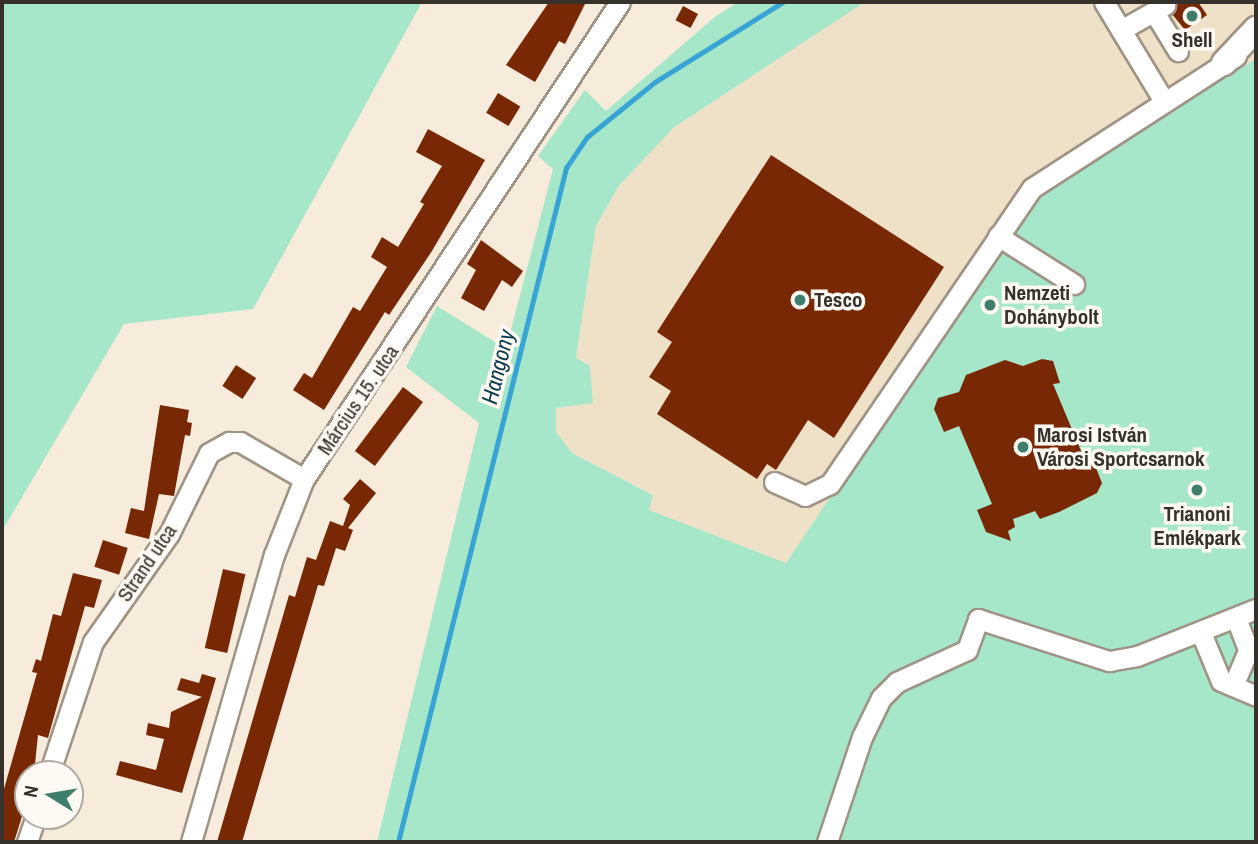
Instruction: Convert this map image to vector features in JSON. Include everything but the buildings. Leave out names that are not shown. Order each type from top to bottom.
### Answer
[{"type":"main road","points":[[1224,63],[1256,29]]},
{"type":"street","name":"Március 15. utca","points":[[191,842],[274,555],[304,479],[620,2]]},
{"type":"street","points":[[1104,2],[1164,101]]},
{"type":"street","points":[[1121,30],[1160,8],[1178,51]]},
{"type":"street","points":[[774,482],[805,496],[830,484],[1023,198],[1042,180],[1256,44]]},
{"type":"street","points":[[998,236],[1074,284]]},
{"type":"street","name":"Strand utca","points":[[54,760],[93,642],[169,534],[209,453],[229,442],[240,442],[304,479]]},
{"type":"street","points":[[827,842],[862,737],[881,698],[897,682],[967,650],[978,618],[1109,661],[1137,656],[1256,609]]},
{"type":"street","points":[[1200,633],[1221,681],[1249,692],[1254,655],[1236,618]]},
{"type":"shaded area","points":[[865,2],[1256,2],[1256,59],[1047,185],[1028,203],[786,563],[649,510],[653,494],[572,453],[556,432],[555,408],[593,403],[590,366],[576,359],[596,226],[618,187],[673,128]]},
{"type":"green space","points":[[2,2],[422,2],[253,309],[124,324],[2,531]]},
{"type":"green space","points":[[738,2],[865,2],[673,128],[618,187],[596,226],[576,358],[590,366],[593,403],[556,408],[556,432],[572,453],[653,495],[649,510],[786,563],[1028,203],[1047,185],[1256,59],[1256,842],[377,842],[479,423],[406,367],[437,306],[506,349],[553,169],[538,156],[585,90],[606,111],[716,16]]},
{"type":"waterway","name":"Hangony","points":[[398,842],[566,168],[587,137],[655,82],[783,2]]},
{"type":"place","name":"Shell","points":[[1192,16]]},
{"type":"place","name":"Tesco","points":[[800,300]]},
{"type":"place","name":"Nemzeti Dohánybolt","points":[[990,305]]},
{"type":"place","name":"Marosi István Városi Sportcsarnok","points":[[1023,447]]},
{"type":"place","name":"Trianoni Emlékpark","points":[[1197,490]]}]
